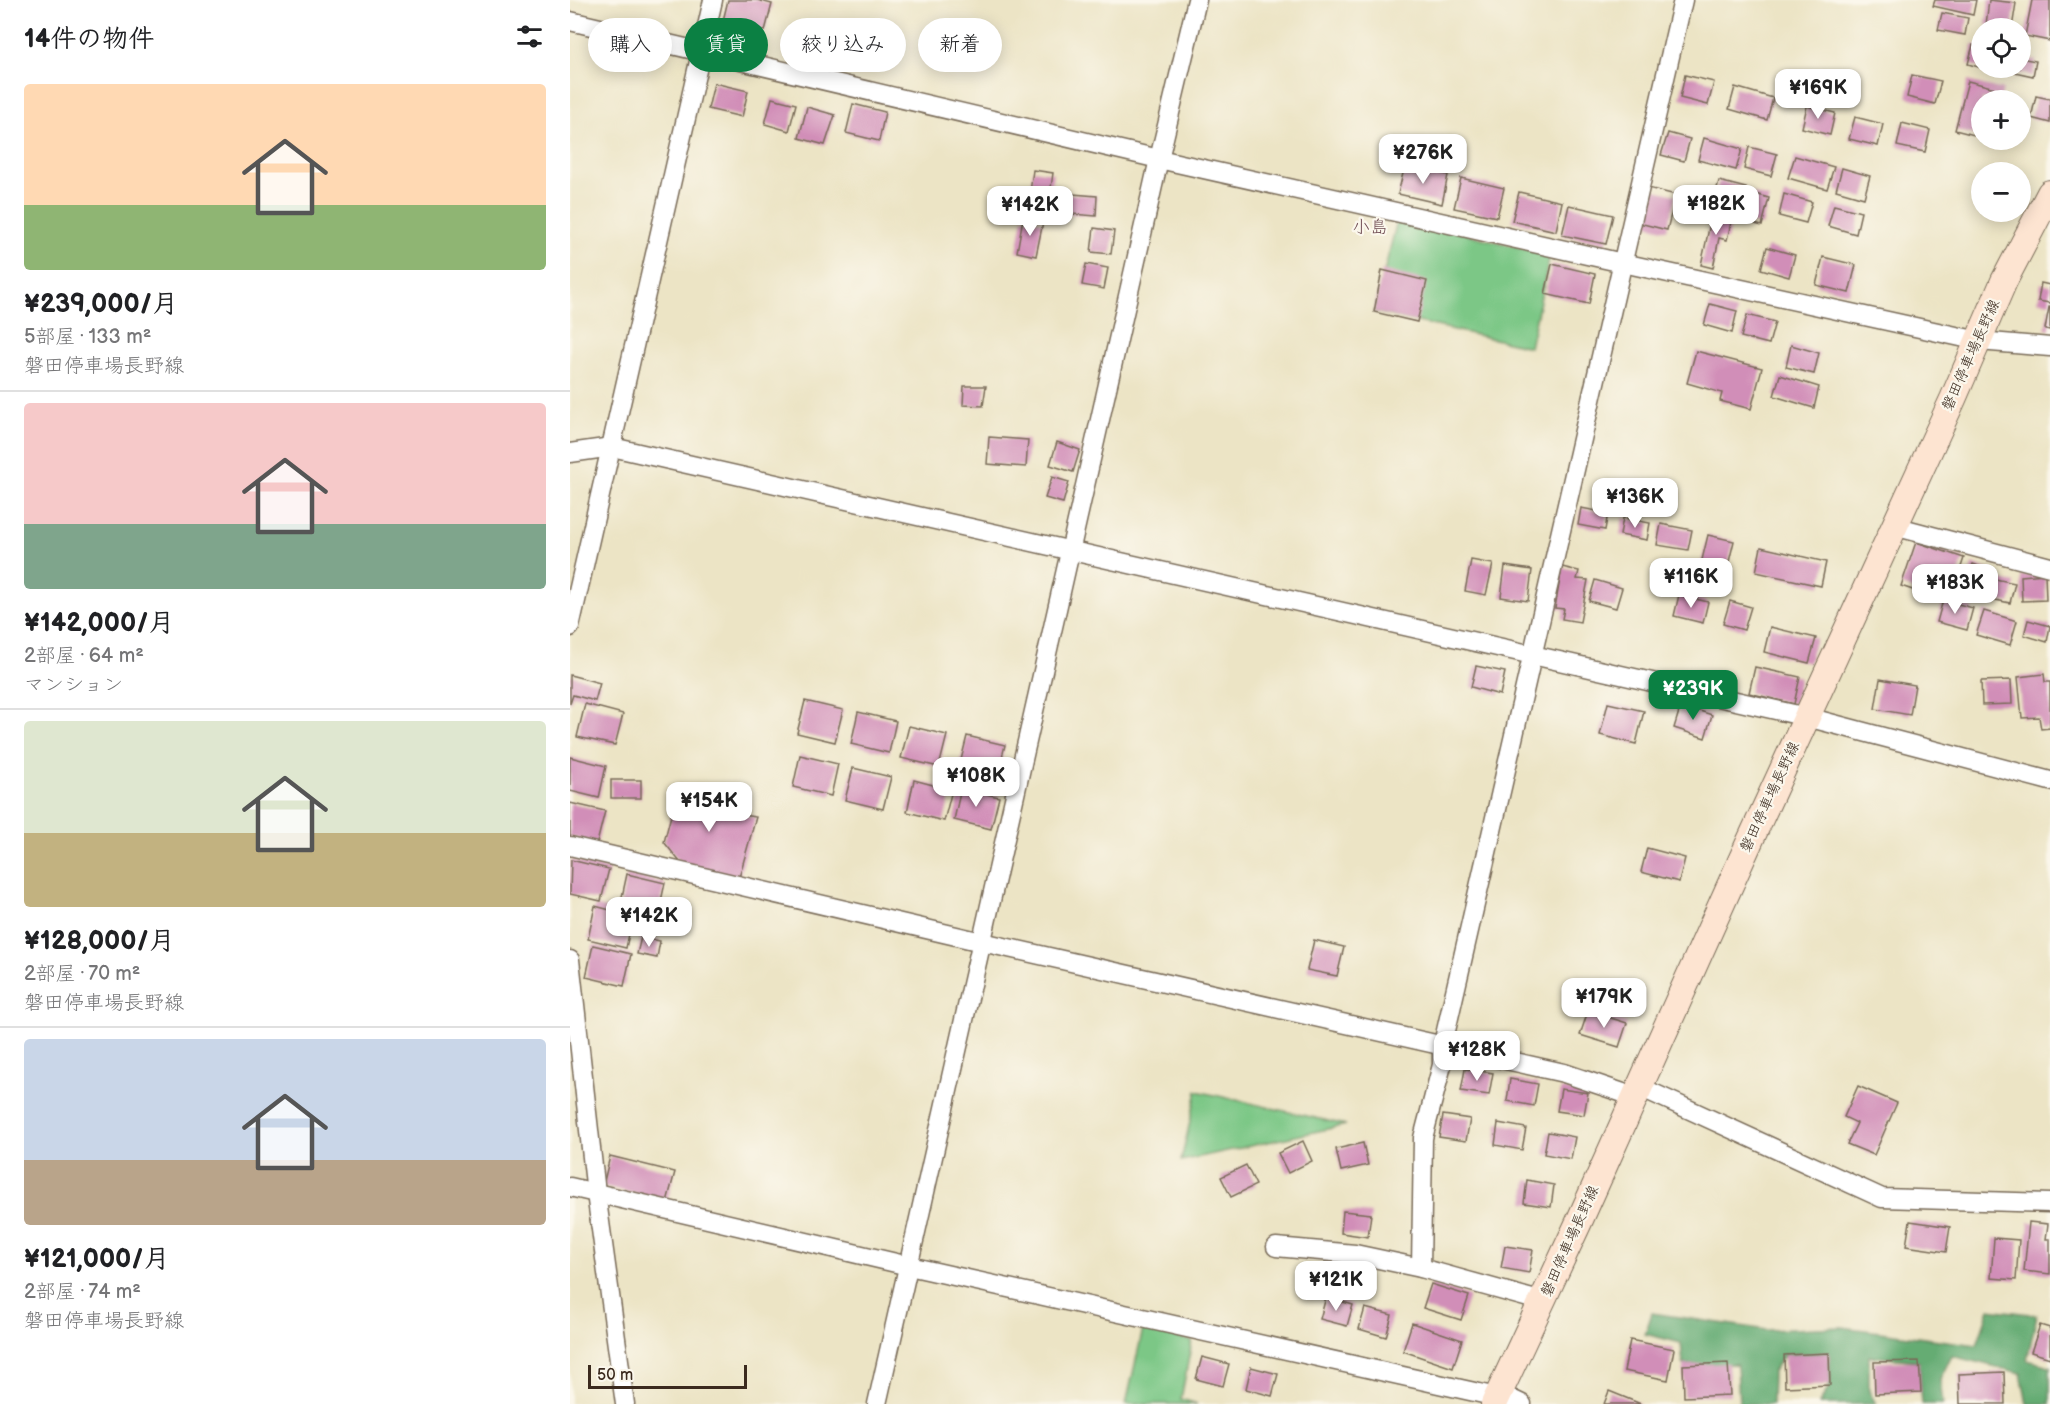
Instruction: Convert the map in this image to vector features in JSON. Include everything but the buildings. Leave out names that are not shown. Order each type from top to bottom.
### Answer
[{"type":"main road","name":"磐田停車場長野線","points":[[1503,1400],[1543,1302],[1979,341],[2004,281],[2050,193]]},
{"type":"street","points":[[709,18],[713,0]]},
{"type":"street","points":[[877,1404],[1197,0]]},
{"type":"street","points":[[1421,1268],[1423,1138],[1442,1065],[1442,1045],[1683,0]]},
{"type":"street","points":[[570,21],[684,46]]},
{"type":"street","points":[[768,66],[1159,159],[1623,263],[1979,341],[2050,347]]},
{"type":"street","points":[[570,627],[696,72]]},
{"type":"street","points":[[570,453],[612,447],[1807,717],[2050,781]]},
{"type":"street","points":[[1894,526],[2050,567]]},
{"type":"street","points":[[570,846],[982,942],[1564,1073],[1638,1092],[1882,1198],[2050,1203]]},
{"type":"street","points":[[570,960],[596,1193],[625,1404]]},
{"type":"street","points":[[570,1187],[1503,1400]]},
{"type":"street","points":[[1276,1247],[1355,1254],[1421,1268],[1543,1302]]},
{"type":"green space","points":[[1398,217],[1550,255],[1530,347],[1374,312]]},
{"type":"green space","points":[[1197,1091],[1346,1125],[1181,1161]]},
{"type":"green space","points":[[1989,1309],[2037,1315],[2027,1360],[2050,1366],[2050,1404],[2027,1404],[2021,1373],[1952,1356],[1940,1379],[1943,1404],[1922,1404],[1919,1361],[1869,1356],[1869,1391],[1876,1404],[1819,1404],[1830,1385],[1829,1353],[1784,1355],[1773,1371],[1772,1404],[1739,1404],[1737,1364],[1683,1365],[1681,1343],[1645,1334],[1652,1313],[1767,1330],[1842,1327],[1977,1345]]},
{"type":"green space","points":[[1143,1329],[1192,1341],[1181,1399],[1197,1404],[1126,1404]]},
{"type":"district","name":"小島","points":[[1370,227]]}]
